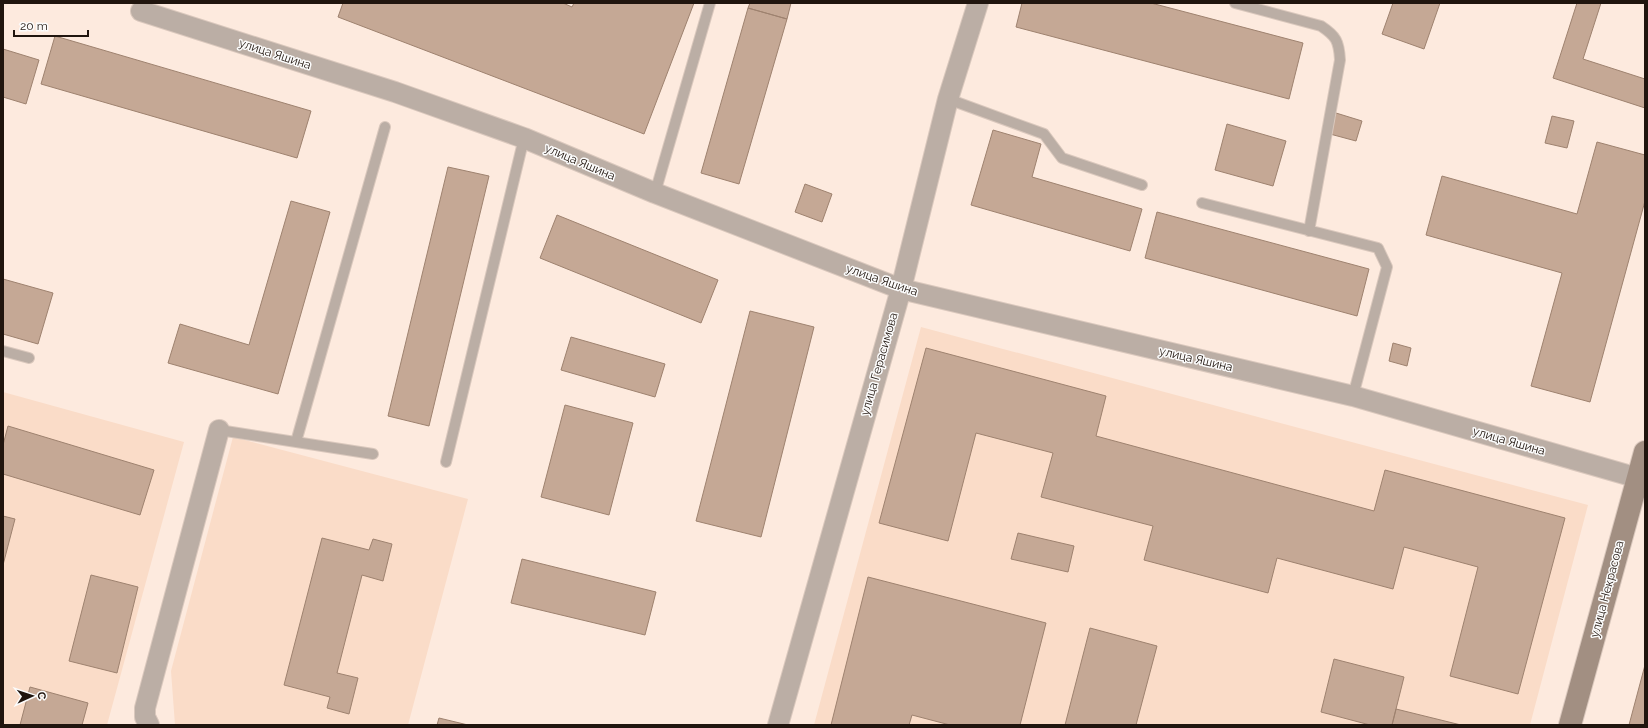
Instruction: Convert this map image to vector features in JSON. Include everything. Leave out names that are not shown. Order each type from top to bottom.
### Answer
[{"type":"street","name":"улица Герасимова","points":[[778,725],[901,289],[948,99],[978,3]]},
{"type":"street","name":"улица Яшина","points":[[141,11],[395,92],[524,138],[655,194],[901,289],[1353,396],[1641,479]]},
{"type":"street","points":[[149,725],[145,717],[145,708],[220,430]]},
{"type":"street","name":"улица Некрасова","points":[[1570,725],[1641,479],[1645,452]]},
{"type":"lane","points":[[655,194],[710,3]]},
{"type":"lane","points":[[1236,3],[1320,26],[1332,34],[1339,45],[1340,60],[1309,231]]},
{"type":"lane","points":[[948,99],[1044,134],[1062,158],[1142,185]]},
{"type":"lane","points":[[296,442],[385,127]]},
{"type":"lane","points":[[446,462],[524,138]]},
{"type":"lane","points":[[1202,203],[1378,248],[1387,267],[1353,396]]},
{"type":"lane","points":[[3,351],[29,358]]},
{"type":"lane","points":[[220,430],[373,454]]},
{"type":"shaded area","points":[[921,327],[1588,505],[1530,725],[814,725]]},
{"type":"shaded area","points":[[3,392],[184,442],[107,725],[3,725]]},
{"type":"shaded area","points":[[233,437],[468,499],[408,725],[175,725],[171,671]]},
{"type":"building","points":[[343,3],[563,3],[572,7],[574,3],[694,3],[644,134],[338,17]]},
{"type":"building","points":[[750,3],[791,3],[787,19],[748,8]]},
{"type":"building","points":[[1022,3],[1151,3],[1303,43],[1289,99],[1016,27]]},
{"type":"building","points":[[1393,3],[1440,3],[1424,49],[1382,34]]},
{"type":"building","points":[[1577,3],[1601,3],[1583,59],[1645,79],[1645,108],[1553,78]]},
{"type":"building","points":[[748,8],[787,19],[739,184],[701,173]]},
{"type":"building","points":[[55,36],[311,111],[297,158],[41,84]]},
{"type":"building","points":[[3,49],[39,60],[26,104],[3,97]]},
{"type":"building","points":[[1336,113],[1362,121],[1356,141],[1330,134]]},
{"type":"building","points":[[1552,116],[1574,121],[1567,148],[1545,143]]},
{"type":"building","points":[[1227,124],[1286,141],[1273,186],[1215,170]]},
{"type":"building","points":[[993,130],[1041,144],[1032,177],[1142,209],[1130,251],[971,205]]},
{"type":"building","points":[[1597,142],[1645,155],[1645,201],[1590,402],[1531,386],[1562,273],[1426,235],[1442,176],[1577,214]]},
{"type":"building","points":[[448,167],[489,176],[429,426],[388,416]]},
{"type":"building","points":[[805,184],[832,194],[822,222],[795,212]]},
{"type":"building","points":[[291,201],[330,212],[278,394],[168,363],[180,324],[249,345]]},
{"type":"building","points":[[1157,212],[1369,269],[1357,316],[1145,258]]},
{"type":"building","points":[[557,215],[718,280],[701,323],[540,258]]},
{"type":"building","points":[[3,279],[53,293],[38,344],[3,334]]},
{"type":"building","points":[[750,311],[814,327],[761,537],[696,521]]},
{"type":"building","points":[[571,337],[665,364],[655,397],[561,370]]},
{"type":"building","points":[[1393,343],[1411,348],[1407,366],[1389,361]]},
{"type":"building","points":[[926,348],[1106,396],[1096,436],[1374,511],[1385,470],[1565,518],[1518,694],[1450,676],[1478,567],[1404,547],[1393,589],[1277,558],[1268,593],[1144,560],[1153,526],[1041,497],[1053,453],[976,433],[948,541],[879,523]]},
{"type":"building","points":[[565,405],[633,423],[609,515],[541,497]]},
{"type":"building","points":[[8,426],[154,470],[140,515],[3,474],[3,445]]},
{"type":"building","points":[[3,516],[15,519],[3,565]]},
{"type":"building","points":[[1018,533],[1074,546],[1068,572],[1011,559]]},
{"type":"building","points":[[322,538],[369,550],[373,539],[392,544],[383,581],[362,575],[337,673],[358,678],[349,714],[327,708],[330,697],[284,685]]},
{"type":"building","points":[[522,559],[656,592],[645,635],[511,603]]},
{"type":"building","points":[[91,575],[138,587],[117,673],[69,661]]},
{"type":"building","points":[[868,577],[1046,623],[1020,725],[950,725],[912,715],[909,725],[831,725]]},
{"type":"building","points":[[1090,628],[1157,646],[1136,725],[1065,725]]},
{"type":"building","points":[[1334,659],[1404,677],[1392,725],[1370,725],[1321,712]]},
{"type":"building","points":[[1645,665],[1645,725],[1629,725]]},
{"type":"building","points":[[30,687],[88,703],[82,725],[20,725]]},
{"type":"building","points":[[1396,709],[1461,725],[1392,725]]},
{"type":"building","points":[[439,718],[468,725],[437,725]]}]
